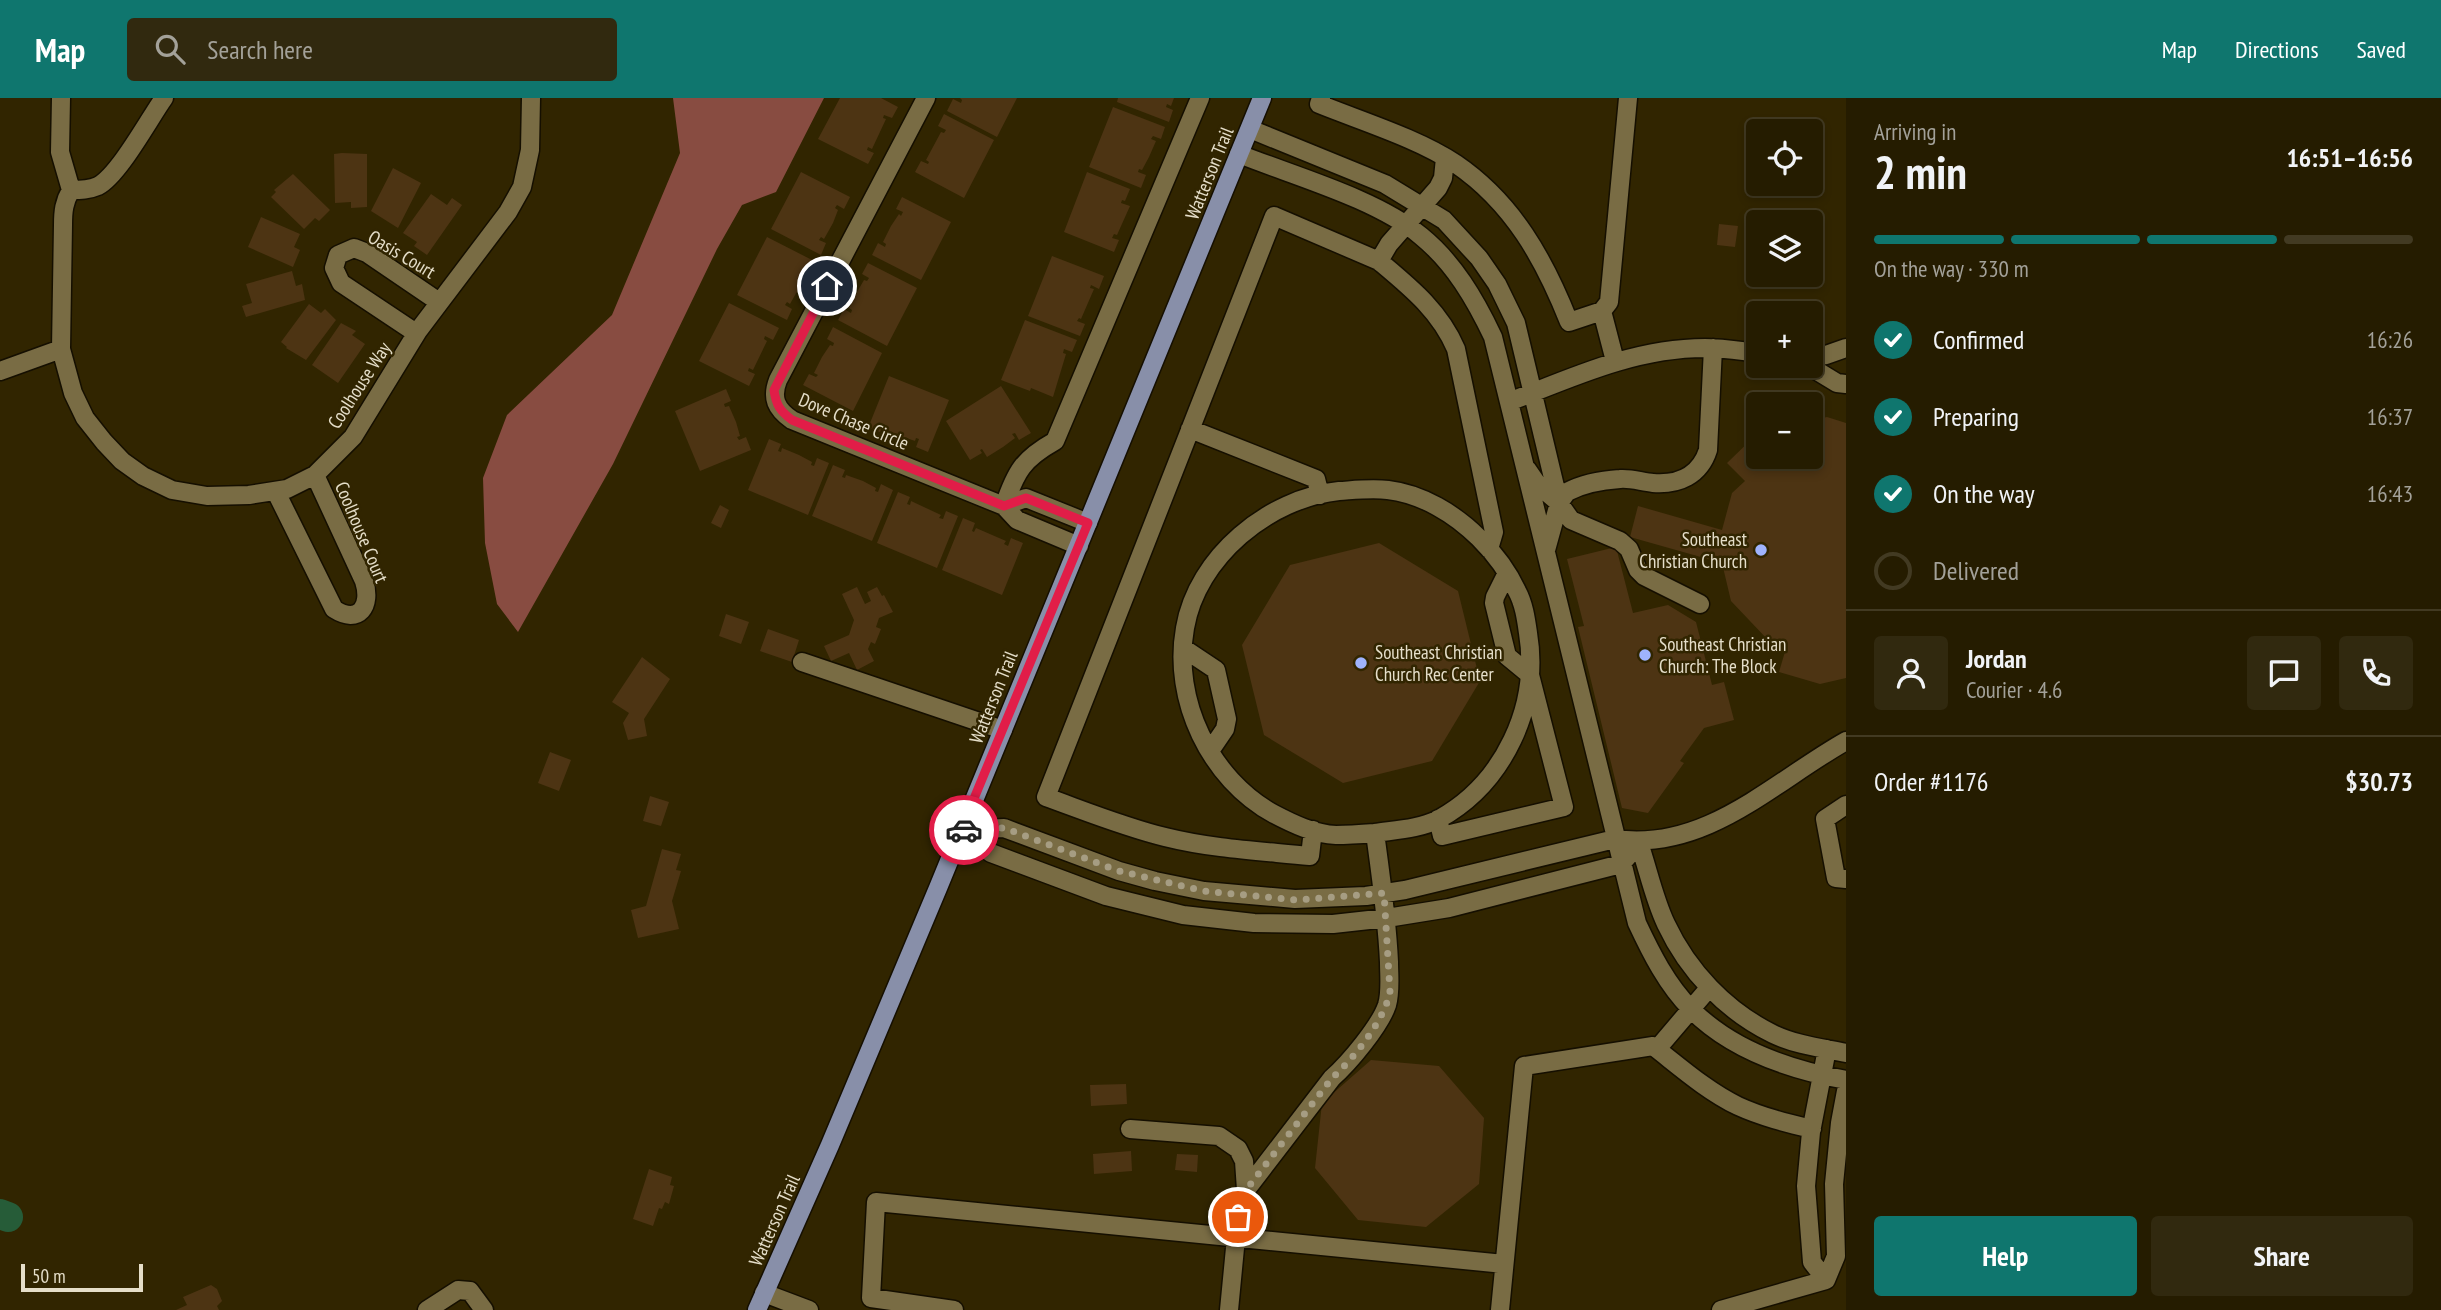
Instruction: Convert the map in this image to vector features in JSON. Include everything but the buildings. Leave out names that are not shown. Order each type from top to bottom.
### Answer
[{"type":"main road","name":"Watterson Trail","points":[[757,1310],[831,1145],[1262,98]]},
{"type":"street","points":[[61,98],[60,152],[71,190],[88,190],[113,174],[164,98]]},
{"type":"street","name":"Coolhouse Way","points":[[71,190],[63,206],[61,349],[74,394],[85,418],[117,455],[143,476],[172,490],[207,496],[276,492],[308,481],[353,437],[416,333],[508,212],[522,187],[530,150],[531,98]]},
{"type":"street","name":"Dove Chase Circle","points":[[926,98],[778,380],[774,390],[775,402],[780,412],[792,420],[1004,506],[1017,520],[1079,545]]},
{"type":"street","points":[[1004,506],[1019,468],[1030,456],[1055,440],[1200,98]]},
{"type":"street","points":[[1321,98],[1319,104],[1421,145],[1455,163],[1490,192],[1516,219],[1540,257],[1569,322],[1602,311],[1609,302],[1628,98]]},
{"type":"street","points":[[1250,129],[1385,184],[1424,206],[1462,237],[1497,284],[1516,323],[1559,503]]},
{"type":"street","points":[[1239,154],[1363,202],[1406,225],[1423,237],[1447,261],[1464,284],[1493,337],[1637,923],[1653,956],[1691,1009],[1713,1027],[1776,1062],[1846,1080]]},
{"type":"street","points":[[1379,261],[1443,178],[1446,159]]},
{"type":"street","points":[[1313,830],[1310,856],[1248,851],[1164,837],[1046,797],[1274,216],[1379,261],[1414,290],[1438,316],[1456,349],[1494,532],[1489,549]]},
{"type":"street","name":"Oasis Court","points":[[416,333],[341,282],[334,268],[338,254],[354,248],[367,253],[439,302]]},
{"type":"street","points":[[1602,311],[1615,361]]},
{"type":"street","points":[[1509,402],[1615,361],[1656,352],[1713,348],[1746,352]]},
{"type":"street","points":[[1545,554],[1559,503],[1567,492],[1574,488],[1622,478],[1655,483],[1681,480],[1705,461],[1708,450],[1713,348]]},
{"type":"street","points":[[1823,356],[1846,348]]},
{"type":"street","points":[[0,371],[61,349]]},
{"type":"street","points":[[1823,374],[1838,383],[1846,384]]},
{"type":"street","points":[[1190,429],[1316,480],[1320,495]]},
{"type":"street","points":[[1522,460],[1538,485],[1559,503],[1571,520],[1620,541],[1629,549],[1638,570],[1644,576],[1700,604]]},
{"type":"street","name":"Coolhouse Court","points":[[276,492],[334,609],[342,614],[361,612],[367,603],[368,593],[364,581],[315,475]]},
{"type":"street","points":[[1390,490],[1447,511],[1467,526],[1489,549],[1518,592],[1530,643],[1527,704],[1515,737],[1496,769],[1474,793],[1438,819],[1375,833],[1336,835],[1290,823],[1259,806],[1233,784],[1210,751],[1190,707],[1184,679],[1185,629],[1190,608],[1212,565],[1237,537],[1270,513],[1320,495],[1336,491],[1390,490]]},
{"type":"street","name":"Dove Chase Circle","points":[[1004,506],[1026,498],[1088,523]]},
{"type":"street","points":[[1438,819],[1442,836],[1564,807],[1530,675],[1507,656],[1494,603],[1507,573]]},
{"type":"street","points":[[1184,648],[1216,670],[1227,719],[1225,729],[1210,751]]},
{"type":"street","points":[[802,662],[1003,730]]},
{"type":"street","points":[[961,830],[1004,828],[1119,871],[1204,891],[1296,900],[1384,893],[1615,839],[1639,843],[1676,835],[1732,814],[1846,741]]},
{"type":"street","points":[[1846,805],[1825,819],[1836,878],[1846,879]]},
{"type":"street","points":[[961,830],[990,853],[1106,896],[1183,915],[1287,924],[1333,924],[1449,908],[1621,864],[1639,843]]},
{"type":"street","points":[[1246,1190],[1332,1078],[1346,1066],[1387,1005],[1390,992],[1387,918],[1375,833]]},
{"type":"street","points":[[1639,843],[1665,922],[1680,951],[1709,988],[1742,1015],[1774,1034],[1803,1044],[1846,1053]]},
{"type":"street","points":[[1657,1049],[1709,988]]},
{"type":"street","points":[[1500,1310],[1524,1066],[1653,1046],[1738,1106],[1812,1129]]},
{"type":"street","points":[[1826,1049],[1812,1129],[1806,1186],[1812,1262],[1826,1280]]},
{"type":"street","points":[[1826,1280],[1836,1256],[1834,1184],[1846,1091]]},
{"type":"street","points":[[1130,1129],[1219,1136],[1238,1149],[1244,1161],[1246,1190],[1238,1217],[1229,1310]]},
{"type":"street","points":[[954,1310],[871,1298],[876,1202],[1504,1265]]},
{"type":"street","points":[[1721,1310],[1826,1280]]},
{"type":"street","points":[[427,1310],[458,1290],[470,1291],[484,1310]]},
{"type":"street","points":[[764,1293],[809,1310]]},
{"type":"shaded area","points":[[673,98],[824,98],[776,192],[742,205],[717,249],[613,464],[518,632],[497,604],[485,543],[483,478],[507,415],[612,315],[680,153]]},
{"type":"waterway","points":[[0,1214],[8,1217]]},
{"type":"way so far","points":[[964,830],[1004,828],[1119,871],[1204,891],[1296,900],[1384,893],[1390,992],[1387,1005],[1346,1066],[1332,1078],[1246,1190],[1238,1217]]},
{"type":"place","name":"Southeast Christian Church","points":[[1761,550]]},
{"type":"place","name":"Southeast Christian Church: The Block","points":[[1645,655]]},
{"type":"place","name":"Southeast Christian Church Rec Center","points":[[1361,663]]},
{"type":"route","points":[[827,286],[774,390],[775,402],[780,412],[792,420],[1004,506],[1026,498],[1088,523],[961,830],[964,830]]}]
